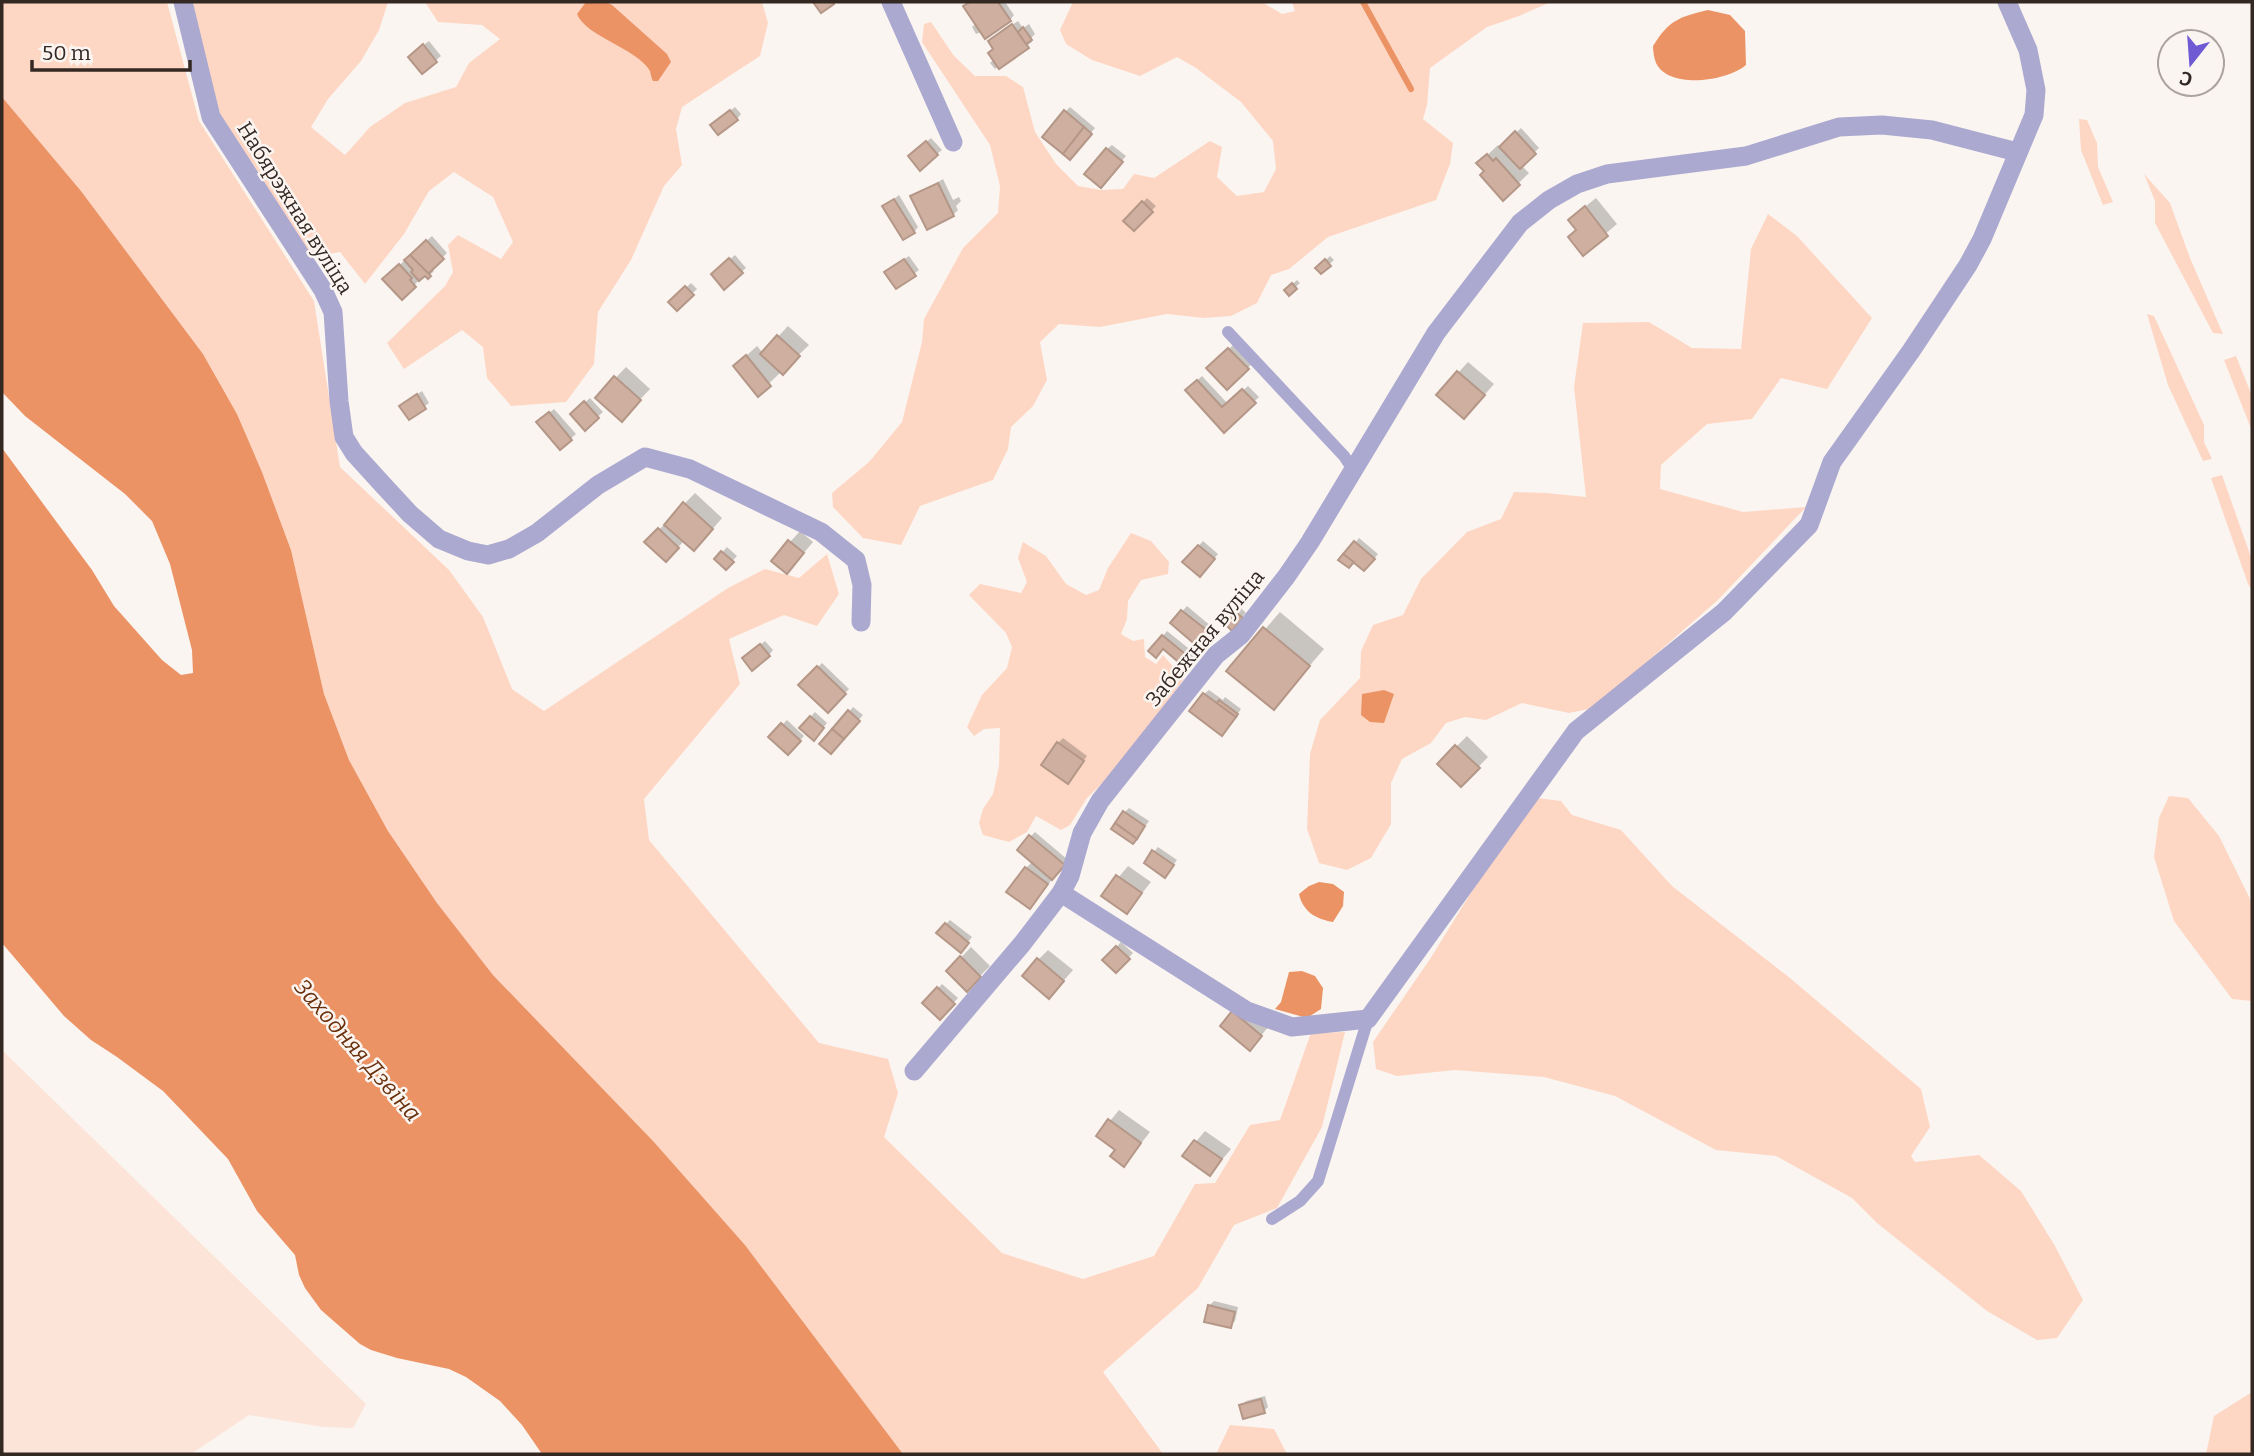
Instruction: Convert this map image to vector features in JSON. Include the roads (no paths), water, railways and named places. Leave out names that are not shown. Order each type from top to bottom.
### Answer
[{"type":"street","name":"Набярэжная вуліца","points":[[183,2],[211,117],[323,290],[333,312],[344,437],[354,453],[410,514],[439,539],[468,551],[488,555],[509,549],[537,533],[598,485],[645,457],[690,469],[821,532],[856,560],[862,585],[860,622]]},
{"type":"street","points":[[891,2],[953,142]]},
{"type":"street","points":[[1061,893],[1247,1011],[1292,1027],[1368,1019],[1576,731],[1724,612],[1809,525],[1832,462],[1911,351],[1973,256],[2034,116],[2036,90],[2028,50],[2007,2]]},
{"type":"street","name":"Забежная вуліца","points":[[915,1071],[1022,944],[1061,893],[1070,876],[1082,833],[1100,801],[1216,655],[1241,635],[1286,577],[1354,471],[1436,333],[1520,223],[1549,200],[1577,184],[1607,174],[1746,156],[1839,127],[1882,125],[1932,130],[2017,152]]},
{"type":"lane","points":[[1228,332],[1344,456],[1354,471]]},
{"type":"lane","points":[[1272,1219],[1300,1201],[1318,1181],[1368,1019]]},
{"type":"water","points":[[586,2],[606,2],[612,5],[667,54],[671,62],[658,81],[653,81],[644,63],[582,22],[577,14]]},
{"type":"water","points":[[1708,10],[1730,15],[1745,31],[1746,65],[1713,79],[1685,80],[1663,71],[1656,63],[1653,46],[1664,30],[1689,15]]},
{"type":"water","name":"Заходняя Дзвіна","points":[[2,97],[81,191],[203,354],[237,414],[291,550],[324,694],[349,760],[388,831],[437,903],[493,975],[654,1142],[745,1245],[903,1454],[542,1454],[522,1425],[500,1401],[466,1377],[449,1369],[371,1350],[360,1344],[321,1310],[305,1288],[295,1255],[257,1211],[228,1159],[163,1091],[91,1040],[64,1016],[2,943],[2,448],[92,570],[114,606],[162,660],[181,675],[193,673],[192,650],[170,564],[152,521],[125,494],[25,416],[2,392]]},
{"type":"water","points":[[1384,690],[1394,694],[1384,723],[1370,722],[1361,715],[1362,694]]},
{"type":"water","points":[[1319,882],[1333,884],[1344,892],[1343,906],[1333,922],[1311,914],[1301,900],[1299,894]]},
{"type":"water","points":[[1302,971],[1315,976],[1323,988],[1321,1009],[1307,1018],[1275,1009],[1281,1002],[1289,972]]},
{"type":"waterway","points":[[1363,2],[1411,89]]}]
